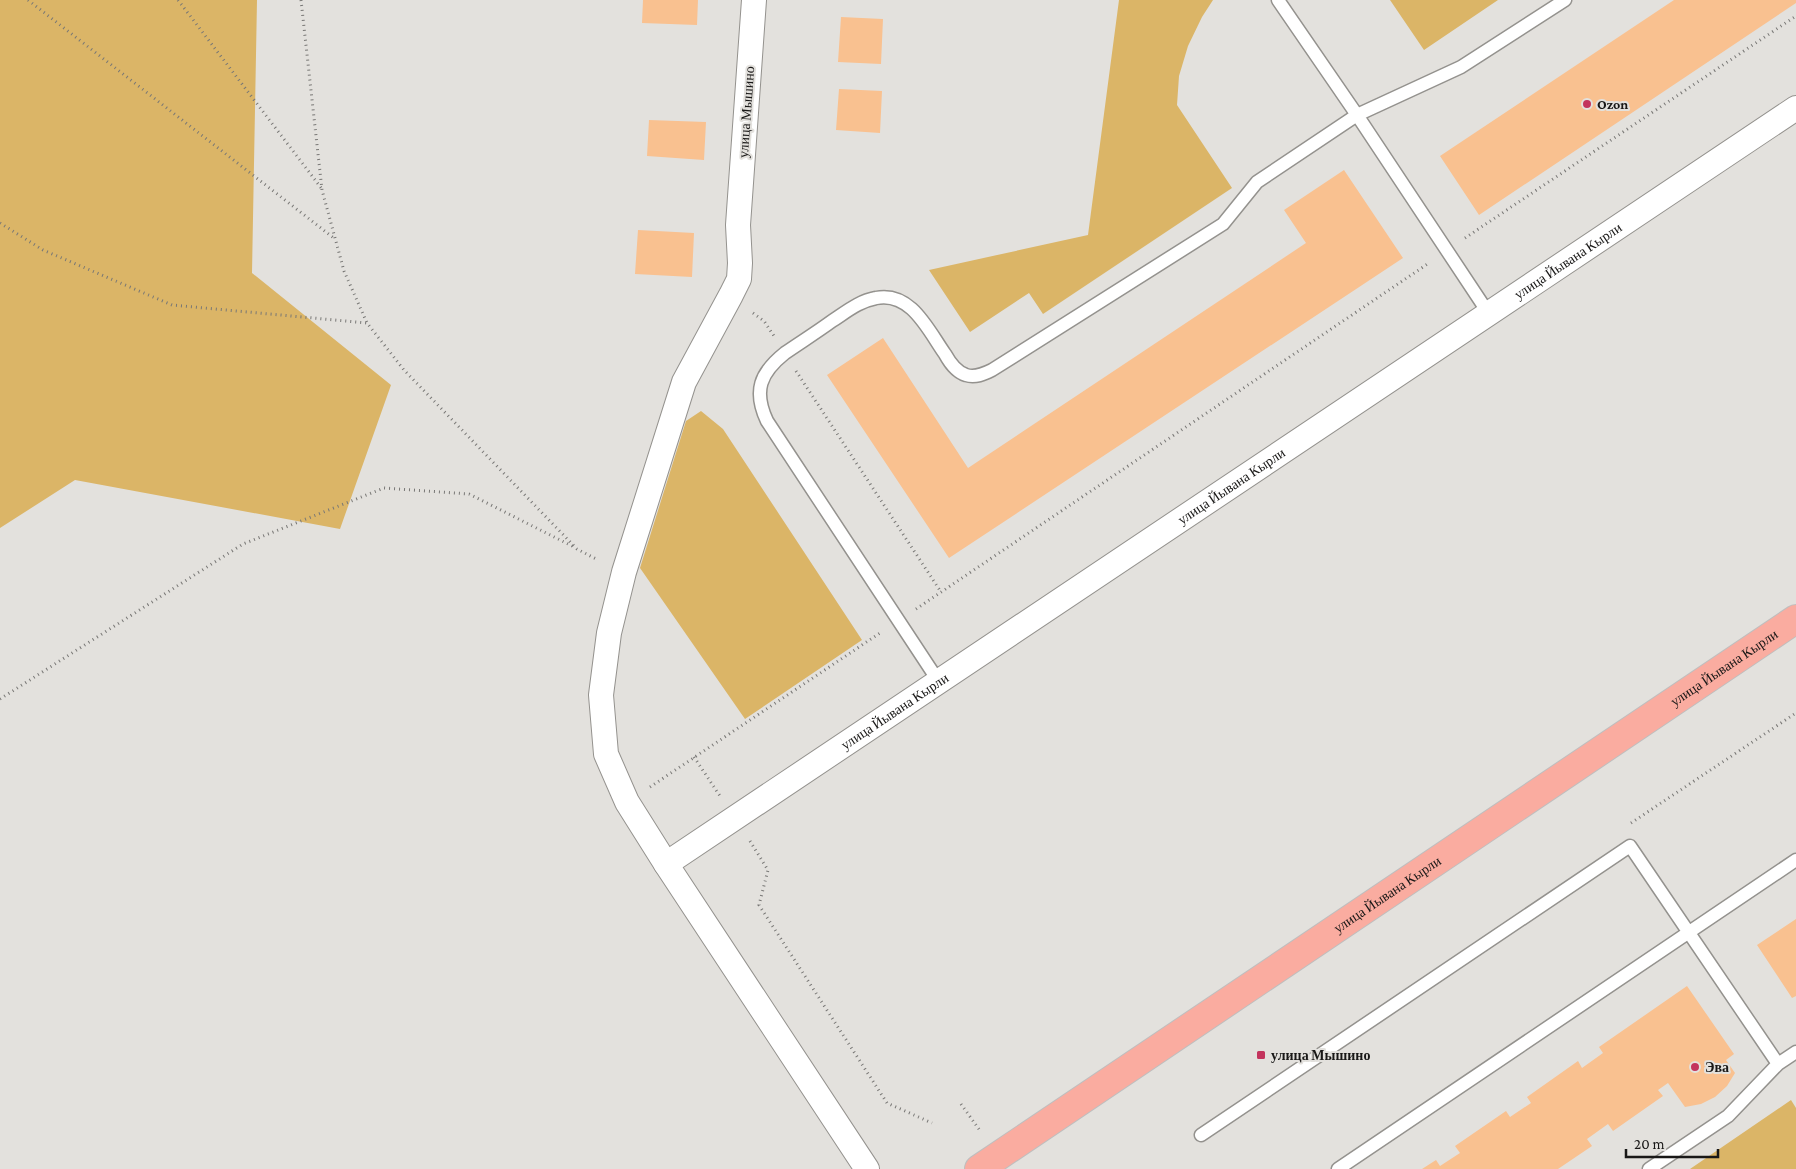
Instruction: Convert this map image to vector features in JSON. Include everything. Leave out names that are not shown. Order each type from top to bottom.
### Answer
[{"type":"main road","name":"улица Йывана Кырли","points":[[980,1169],[1796,619]]},
{"type":"street","name":"улица Мышино","points":[[754,0],[738,225],[740,263],[738,279],[732,295],[684,382],[624,572],[609,633],[600,695],[606,754],[627,802],[867,1169]]},
{"type":"street","name":"улица Йывана Кырли","points":[[666,864],[1796,108]]},
{"type":"lane","points":[[1278,0],[1448,250],[1489,314]]},
{"type":"lane","points":[[939,682],[767,421],[759,398],[760,384],[769,368],[785,353],[862,302],[877,297],[894,298],[905,303],[916,312],[958,371],[968,376],[980,375],[992,370],[1223,224],[1257,182],[1357,115],[1461,66],[1565,0]]},
{"type":"lane","points":[[1201,1134],[1630,846],[1778,1064]]},
{"type":"lane","points":[[1338,1169],[1796,860]]},
{"type":"lane","points":[[1649,1169],[1728,1116],[1778,1064],[1796,1052]]},
{"type":"path","points":[[28,0],[336,239]]},
{"type":"path","points":[[178,0],[322,190]]},
{"type":"path","points":[[301,0],[322,190],[344,271],[368,323],[404,370],[577,549]]},
{"type":"path","points":[[627,802],[1796,16]]},
{"type":"path","points":[[0,223],[43,250],[172,305],[368,323]]},
{"type":"path","points":[[764,321],[941,592]]},
{"type":"path","points":[[0,699],[243,544],[384,488],[469,494],[624,572]]},
{"type":"path","points":[[694,757],[768,870],[760,905],[887,1103],[932,1123]]},
{"type":"shaded area","points":[[0,0],[257,0],[252,273],[391,385],[340,529],[75,480],[0,528]]},
{"type":"shaded area","points":[[1119,0],[1213,0],[1202,17],[1188,46],[1179,76],[1177,105],[1232,188],[1043,314],[1029,293],[970,332],[929,270],[1088,235]]},
{"type":"shaded area","points":[[1390,0],[1498,0],[1424,50]]},
{"type":"shaded area","points":[[701,411],[723,429],[862,640],[745,719],[640,568],[686,421]]},
{"type":"shaded area","points":[[1791,1100],[1796,1108],[1796,1169],[1690,1169]]},
{"type":"building","points":[[643,0],[698,0],[697,25],[642,23]]},
{"type":"building","points":[[1674,0],[1796,0],[1796,3],[1479,215],[1440,156]]},
{"type":"building","points":[[841,17],[883,19],[881,64],[838,62]]},
{"type":"building","points":[[839,89],[882,91],[880,133],[836,130]]},
{"type":"building","points":[[649,120],[706,122],[704,160],[647,156]]},
{"type":"building","points":[[1344,170],[1403,258],[949,558],[827,375],[883,338],[968,468],[1306,243],[1284,210]]},
{"type":"building","points":[[638,230],[694,233],[692,277],[635,274]]},
{"type":"building","points":[[1796,919],[1796,996],[1792,998],[1757,945]]},
{"type":"building","points":[[1687,986],[1734,1054],[1726,1060],[1735,1073],[1727,1086],[1715,1097],[1701,1104],[1685,1107],[1668,1083],[1658,1090],[1663,1096],[1613,1131],[1608,1124],[1587,1139],[1592,1146],[1558,1169],[1422,1169],[1436,1160],[1440,1166],[1460,1153],[1455,1146],[1506,1111],[1510,1117],[1531,1103],[1527,1097],[1578,1061],[1582,1068],[1603,1053],[1599,1047]]},
{"type":"place","name":"Ozon","points":[[1587,104]]},
{"type":"place","name":"улица Мышино","points":[[1261,1055]]},
{"type":"place","name":"Эва","points":[[1695,1067]]}]
